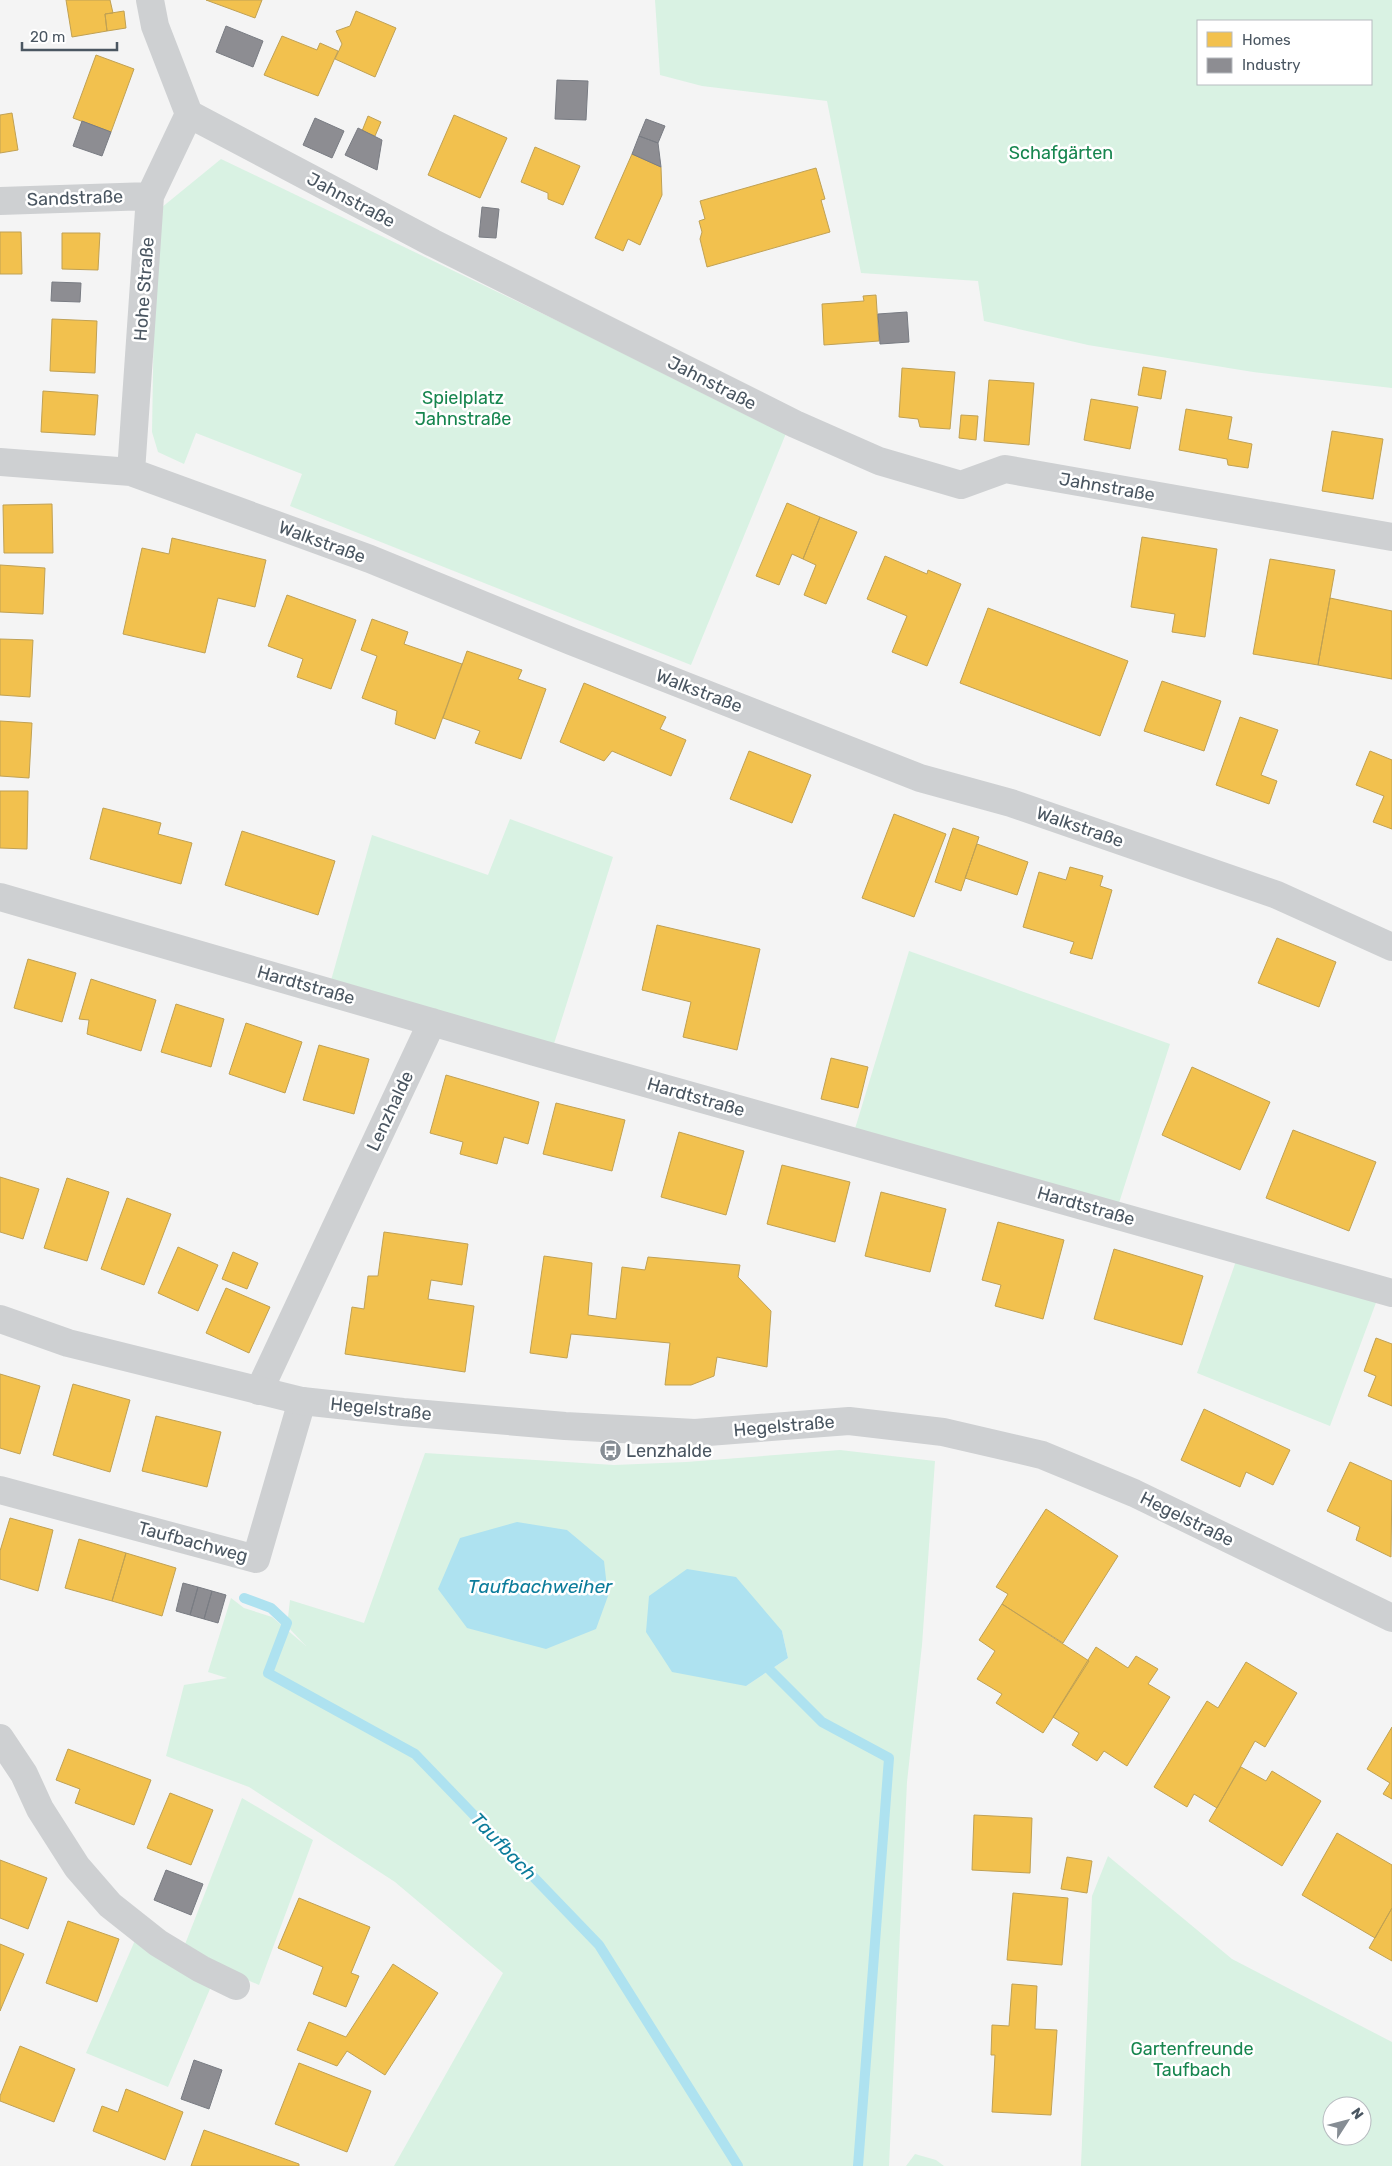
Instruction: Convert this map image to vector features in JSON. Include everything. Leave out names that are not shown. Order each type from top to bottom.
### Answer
[{"type":"street","points":[[150,0],[155,26],[189,114]]},
{"type":"street","name":"Hohe Straße","points":[[131,472],[150,196],[189,114]]},
{"type":"street","name":"Jahnstraße","points":[[189,114],[433,243],[795,424],[879,461],[961,486],[1005,469],[1392,537]]},
{"type":"street","name":"Sandstraße","points":[[0,201],[150,196]]},
{"type":"street","name":"Walkstraße","points":[[0,462],[131,472],[370,559],[571,641],[920,778],[1011,803],[1277,895],[1392,947]]},
{"type":"street","name":"Hardtstraße","points":[[0,897],[432,1022],[1392,1293]]},
{"type":"street","name":"Lenzhalde","points":[[259,1391],[432,1022]]},
{"type":"street","name":"Hegelstraße","points":[[0,1320],[68,1342],[302,1401],[403,1412],[592,1428],[695,1433],[849,1420],[943,1432],[1042,1455],[1134,1493],[1392,1618]]},
{"type":"street","name":"Taufbachweg","points":[[0,1490],[256,1559],[302,1401]]},
{"type":"street","points":[[0,1738],[24,1774],[40,1809],[77,1867],[110,1905],[158,1943],[201,1969],[236,1986]]},
{"type":"green space","name":"Schafgärten","points":[[655,0],[1392,0],[1392,388],[1253,372],[1088,345],[984,321],[978,281],[861,273],[827,101],[702,86],[660,75]]},
{"type":"green space","name":"Spielplatz Jahnstraße","points":[[221,159],[787,431],[691,665],[290,506],[302,474],[196,433],[184,464],[158,452],[152,432],[154,313],[161,208]]},
{"type":"green space","points":[[510,819],[613,857],[552,1050],[330,984],[372,835],[488,875]]},
{"type":"green space","points":[[909,951],[1170,1044],[1118,1206],[854,1132]]},
{"type":"green space","points":[[1236,1261],[1377,1300],[1330,1426],[1197,1373]]},
{"type":"green space","points":[[840,1450],[935,1461],[922,1645],[907,1782],[889,2166],[394,2166],[503,1973],[395,1882],[249,1787],[166,1756],[184,1685],[227,1678],[208,1672],[231,1598],[244,1608],[272,1617],[306,1646],[287,1626],[290,1600],[364,1623],[425,1453],[614,1465],[686,1462]],"holes":[[[782,1631],[788,1658],[746,1686]]]},
{"type":"green space","points":[[242,1798],[313,1840],[259,1985],[182,1952]]},
{"type":"green space","name":"Gartenfreunde Taufbach","points":[[1108,1856],[1232,1959],[1392,2042],[1392,2166],[1081,2166],[1092,1896]]},
{"type":"green space","points":[[136,1938],[213,1982],[168,2087],[86,2053]]},
{"type":"green space","points":[[915,2154],[936,2160],[944,2166],[906,2166]]},
{"type":"water","name":"Taufbachweiher","points":[[517,1522],[567,1530],[604,1561],[608,1596],[596,1629],[546,1649],[467,1628],[438,1589],[460,1538]]},
{"type":"water","name":"Taufbachweiher","points":[[687,1569],[736,1577],[782,1631],[788,1658],[746,1686],[672,1672],[646,1632],[649,1596]]},
{"type":"building: Homes","points":[[66,0],[110,0],[113,13],[105,14],[107,31],[72,37]]},
{"type":"building: Homes","points":[[206,0],[262,0],[255,18]]},
{"type":"building: Homes","points":[[124,11],[126,28],[107,31],[105,14]]},
{"type":"building: Homes","points":[[356,11],[396,28],[375,77],[335,59],[342,44],[336,31],[350,26]]},
{"type":"building: Homes","points":[[282,36],[317,50],[320,43],[338,51],[318,96],[264,75]]},
{"type":"building: Homes","points":[[96,55],[134,69],[111,132],[73,118]]},
{"type":"building: Homes","points":[[12,113],[18,150],[0,153],[0,115]]},
{"type":"building: Homes","points":[[454,115],[507,138],[480,198],[428,175]]},
{"type":"building: Homes","points":[[368,116],[381,122],[375,136],[362,131]]},
{"type":"building: Homes","points":[[535,147],[580,166],[563,205],[548,199],[548,193],[521,182]]},
{"type":"building: Homes","points":[[632,154],[661,167],[662,195],[640,245],[628,239],[623,251],[595,238]]},
{"type":"building: Homes","points":[[816,168],[825,199],[821,200],[830,232],[707,267],[700,239],[702,232],[699,221],[705,219],[700,201]]},
{"type":"building: Homes","points":[[0,232],[21,232],[22,274],[0,274]]},
{"type":"building: Homes","points":[[62,233],[100,233],[98,270],[62,269]]},
{"type":"building: Homes","points":[[876,295],[879,341],[824,345],[822,304],[864,301],[863,296]]},
{"type":"building: Homes","points":[[52,319],[97,321],[95,373],[50,371]]},
{"type":"building: Homes","points":[[1143,367],[1166,371],[1161,399],[1138,395]]},
{"type":"building: Homes","points":[[902,368],[955,372],[950,429],[920,427],[918,419],[899,417]]},
{"type":"building: Homes","points":[[989,380],[1034,383],[1029,445],[984,441]]},
{"type":"building: Homes","points":[[43,391],[98,395],[95,435],[41,432]]},
{"type":"building: Homes","points":[[1091,399],[1138,407],[1130,449],[1084,440]]},
{"type":"building: Homes","points":[[1186,409],[1232,417],[1228,439],[1252,444],[1248,468],[1228,465],[1227,459],[1179,450]]},
{"type":"building: Homes","points":[[961,415],[978,416],[976,440],[959,438]]},
{"type":"building: Homes","points":[[1332,431],[1383,439],[1373,499],[1322,491]]},
{"type":"building: Homes","points":[[787,503],[820,517],[803,559],[792,554],[779,585],[756,576]]},
{"type":"building: Homes","points":[[52,504],[53,553],[4,553],[3,505]]},
{"type":"building: Homes","points":[[820,517],[857,532],[826,604],[804,595],[816,565],[803,559]]},
{"type":"building: Homes","points":[[1142,537],[1217,549],[1205,637],[1172,632],[1175,614],[1131,607]]},
{"type":"building: Homes","points":[[172,538],[266,560],[255,607],[218,598],[205,653],[123,634],[142,548],[169,554]]},
{"type":"building: Homes","points":[[885,556],[927,574],[928,570],[961,584],[927,666],[892,652],[907,616],[867,599]]},
{"type":"building: Homes","points":[[1270,559],[1335,570],[1318,665],[1253,654]]},
{"type":"building: Homes","points":[[0,565],[45,568],[43,614],[0,612]]},
{"type":"building: Homes","points":[[287,595],[356,620],[331,689],[297,677],[303,659],[268,646]]},
{"type":"building: Homes","points":[[1330,598],[1392,611],[1392,679],[1318,665]]},
{"type":"building: Homes","points":[[988,608],[1128,661],[1100,736],[960,683]]},
{"type":"building: Homes","points":[[372,619],[408,632],[404,644],[462,664],[435,739],[395,724],[397,711],[362,698],[377,656],[361,650]]},
{"type":"building: Homes","points":[[0,639],[33,640],[30,697],[0,695]]},
{"type":"building: Homes","points":[[467,651],[522,670],[518,679],[546,689],[521,759],[475,743],[480,731],[443,718]]},
{"type":"building: Homes","points":[[1162,681],[1221,701],[1204,751],[1144,731]]},
{"type":"building: Homes","points":[[584,683],[666,717],[660,729],[686,740],[671,776],[612,751],[604,761],[560,742]]},
{"type":"building: Homes","points":[[1240,717],[1278,730],[1261,775],[1277,781],[1269,804],[1216,785]]},
{"type":"building: Homes","points":[[0,721],[32,723],[29,778],[0,776]]},
{"type":"building: Homes","points":[[749,751],[811,775],[792,823],[730,799]]},
{"type":"building: Homes","points":[[1370,751],[1392,760],[1392,829],[1373,822],[1384,796],[1356,785]]},
{"type":"building: Homes","points":[[0,791],[28,791],[27,849],[0,848]]},
{"type":"building: Homes","points":[[103,808],[161,823],[158,834],[192,843],[181,884],[90,859]]},
{"type":"building: Homes","points":[[894,814],[946,834],[914,917],[862,898]]},
{"type":"building: Homes","points":[[953,828],[979,837],[961,891],[935,882]]},
{"type":"building: Homes","points":[[242,831],[335,861],[318,915],[225,885]]},
{"type":"building: Homes","points":[[977,844],[1028,862],[1017,895],[965,878]]},
{"type":"building: Homes","points":[[1070,867],[1103,876],[1100,886],[1112,890],[1092,959],[1070,953],[1074,942],[1023,927],[1039,872],[1066,880]]},
{"type":"building: Homes","points":[[657,925],[760,949],[737,1050],[683,1037],[691,1002],[642,990]]},
{"type":"building: Homes","points":[[1277,938],[1336,962],[1319,1007],[1258,983]]},
{"type":"building: Homes","points":[[28,959],[76,973],[62,1022],[14,1008]]},
{"type":"building: Homes","points":[[91,979],[156,1000],[141,1051],[87,1034],[89,1020],[79,1019]]},
{"type":"building: Homes","points":[[176,1004],[224,1019],[211,1067],[161,1052]]},
{"type":"building: Homes","points":[[246,1023],[302,1042],[285,1093],[229,1074]]},
{"type":"building: Homes","points":[[319,1045],[369,1059],[354,1114],[303,1100]]},
{"type":"building: Homes","points":[[831,1058],[868,1067],[858,1108],[821,1099]]},
{"type":"building: Homes","points":[[1192,1067],[1270,1102],[1240,1170],[1162,1135]]},
{"type":"building: Homes","points":[[446,1075],[539,1102],[528,1144],[504,1137],[497,1164],[460,1154],[463,1142],[430,1133]]},
{"type":"building: Homes","points":[[556,1103],[625,1120],[612,1171],[543,1154]]},
{"type":"building: Homes","points":[[1293,1130],[1376,1162],[1349,1231],[1266,1198]]},
{"type":"building: Homes","points":[[679,1132],[744,1151],[726,1215],[661,1197]]},
{"type":"building: Homes","points":[[782,1165],[850,1182],[835,1242],[767,1224]]},
{"type":"building: Homes","points":[[0,1177],[39,1189],[23,1239],[0,1232]]},
{"type":"building: Homes","points":[[67,1178],[109,1192],[87,1261],[44,1248]]},
{"type":"building: Homes","points":[[881,1192],[946,1209],[930,1272],[865,1256]]},
{"type":"building: Homes","points":[[127,1198],[171,1214],[144,1285],[101,1269]]},
{"type":"building: Homes","points":[[998,1222],[1064,1240],[1043,1319],[995,1306],[1001,1285],[982,1280]]},
{"type":"building: Homes","points":[[384,1232],[468,1244],[462,1285],[431,1280],[428,1299],[474,1306],[465,1372],[345,1354],[352,1307],[364,1309],[368,1276],[378,1276]]},
{"type":"building: Homes","points":[[178,1247],[218,1265],[198,1311],[158,1293]]},
{"type":"building: Homes","points":[[1114,1249],[1203,1276],[1182,1345],[1094,1319]]},
{"type":"building: Homes","points":[[233,1252],[258,1263],[247,1289],[222,1279]]},
{"type":"building: Homes","points":[[544,1256],[592,1263],[588,1315],[616,1319],[622,1267],[645,1270],[648,1257],[740,1265],[738,1277],[771,1311],[767,1367],[717,1357],[714,1376],[691,1385],[665,1385],[670,1343],[571,1334],[567,1358],[530,1353]]},
{"type":"building: Homes","points":[[226,1288],[270,1307],[249,1353],[206,1333]]},
{"type":"building: Homes","points":[[1376,1338],[1392,1344],[1392,1406],[1368,1396],[1376,1376],[1364,1371]]},
{"type":"building: Homes","points":[[0,1374],[40,1386],[20,1454],[0,1448]]},
{"type":"building: Homes","points":[[73,1384],[130,1400],[110,1472],[53,1455]]},
{"type":"building: Homes","points":[[1204,1409],[1290,1450],[1273,1485],[1246,1472],[1240,1487],[1181,1460]]},
{"type":"building: Homes","points":[[156,1416],[221,1432],[207,1487],[142,1471]]},
{"type":"building: Homes","points":[[1350,1462],[1392,1481],[1391,1557],[1356,1540],[1360,1527],[1327,1511]]},
{"type":"building: Homes","points":[[1046,1509],[1118,1556],[1063,1643],[1002,1604],[1008,1594],[996,1587]]},
{"type":"building: Homes","points":[[10,1518],[53,1530],[38,1591],[0,1579],[0,1551]]},
{"type":"building: Homes","points":[[79,1539],[126,1553],[112,1601],[65,1588]]},
{"type":"building: Homes","points":[[126,1553],[176,1568],[162,1616],[112,1601]]},
{"type":"building: Homes","points":[[1002,1604],[1089,1661],[1043,1733],[996,1703],[1002,1694],[977,1679],[995,1651],[979,1640]]},
{"type":"building: Homes","points":[[1096,1647],[1128,1668],[1136,1656],[1158,1669],[1148,1684],[1170,1697],[1127,1766],[1104,1751],[1097,1761],[1072,1745],[1079,1733],[1053,1717]]},
{"type":"building: Homes","points":[[1246,1662],[1297,1693],[1265,1747],[1255,1741],[1217,1808],[1194,1794],[1187,1807],[1154,1787],[1207,1701],[1218,1708]]},
{"type":"building: Homes","points":[[1392,1727],[1392,1799],[1383,1794],[1390,1783],[1367,1769]]},
{"type":"building: Homes","points":[[68,1749],[151,1780],[134,1825],[75,1803],[80,1789],[56,1780]]},
{"type":"building: Homes","points":[[1241,1767],[1266,1781],[1272,1771],[1321,1801],[1282,1866],[1209,1821]]},
{"type":"building: Homes","points":[[170,1793],[213,1810],[191,1865],[147,1848]]},
{"type":"building: Homes","points":[[974,1815],[1032,1818],[1030,1873],[972,1870]]},
{"type":"building: Homes","points":[[1337,1833],[1392,1865],[1392,1908],[1375,1938],[1302,1895]]},
{"type":"building: Homes","points":[[1067,1857],[1092,1861],[1087,1893],[1061,1889]]},
{"type":"building: Homes","points":[[0,1860],[47,1878],[28,1929],[0,1918]]},
{"type":"building: Homes","points":[[1013,1893],[1068,1898],[1062,1965],[1007,1960]]},
{"type":"building: Homes","points":[[299,1898],[370,1927],[351,1973],[359,1976],[346,2007],[313,1994],[323,1967],[278,1948]]},
{"type":"building: Homes","points":[[1392,1908],[1392,1961],[1369,1948]]},
{"type":"building: Homes","points":[[68,1921],[119,1939],[97,2002],[46,1983]]},
{"type":"building: Homes","points":[[0,1944],[24,1954],[0,2011]]},
{"type":"building: Homes","points":[[393,1964],[438,1993],[385,2075],[347,2051],[337,2066],[297,2050],[309,2022],[346,2037]]},
{"type":"building: Homes","points":[[1012,1984],[1037,1986],[1035,2029],[1057,2030],[1051,2115],[992,2112],[995,2055],[991,2055],[992,2025],[1009,2026]]},
{"type":"building: Homes","points":[[20,2046],[75,2069],[54,2122],[0,2101],[0,2096]]},
{"type":"building: Homes","points":[[299,2063],[371,2091],[347,2152],[275,2124]]},
{"type":"building: Homes","points":[[126,2089],[183,2112],[165,2160],[93,2131],[102,2106],[118,2112]]},
{"type":"building: Homes","points":[[204,2130],[299,2164],[299,2166],[191,2166]]},
{"type":"building: Industry","points":[[226,26],[263,41],[253,67],[216,52]]},
{"type":"building: Industry","points":[[557,80],[588,81],[586,120],[555,119]]},
{"type":"building: Industry","points":[[315,118],[344,131],[332,158],[303,145]]},
{"type":"building: Industry","points":[[646,119],[665,126],[658,143],[639,136]]},
{"type":"building: Industry","points":[[82,121],[111,132],[102,156],[73,146]]},
{"type":"building: Industry","points":[[358,128],[382,140],[377,170],[345,155]]},
{"type":"building: Industry","points":[[639,136],[658,143],[661,167],[632,154]]},
{"type":"building: Industry","points":[[482,207],[499,209],[496,238],[479,237]]},
{"type":"building: Industry","points":[[52,282],[81,283],[80,302],[51,301]]},
{"type":"building: Industry","points":[[907,312],[909,342],[880,344],[878,314]]},
{"type":"building: Industry","points":[[183,1583],[198,1587],[190,1615],[176,1611]]},
{"type":"building: Industry","points":[[198,1587],[212,1591],[204,1619],[190,1615]]},
{"type":"building: Industry","points":[[212,1591],[226,1595],[218,1623],[204,1619]]},
{"type":"building: Industry","points":[[166,1870],[203,1884],[191,1915],[154,1900]]},
{"type":"building: Industry","points":[[194,2060],[222,2070],[209,2109],[181,2099]]},
{"type":"waterway","name":"Taufbach","points":[[244,1598],[271,1608],[287,1623],[268,1673],[415,1754],[599,1945],[738,2166]]},
{"type":"waterway","points":[[770,1670],[822,1722],[889,1758],[858,2166]]},
{"type":"place","name":"Lenzhalde","points":[[610,1451]]}]
